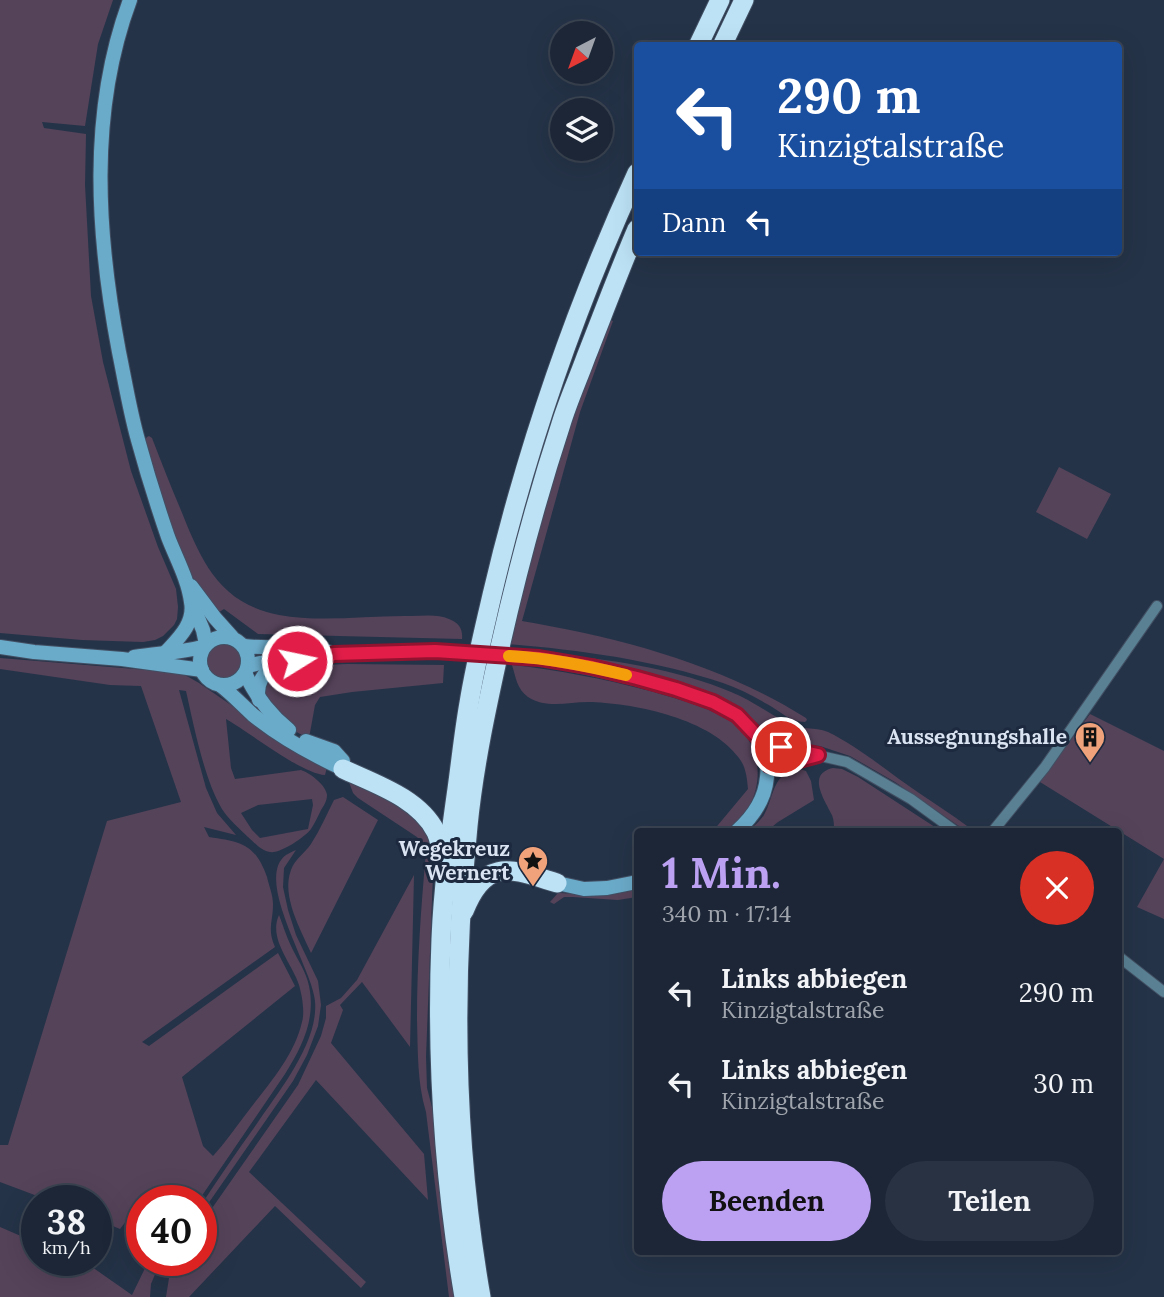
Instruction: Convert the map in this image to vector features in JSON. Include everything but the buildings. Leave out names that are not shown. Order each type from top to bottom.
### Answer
[{"type":"highway","points":[[700,42],[720,0]]},
{"type":"highway","points":[[724,42],[744,0]]},
{"type":"highway","points":[[464,1297],[455,1244],[440,1086],[441,938],[446,874],[469,701],[506,534],[532,446],[596,268],[634,180]]},
{"type":"highway","points":[[481,1297],[465,1184],[460,1120],[460,921],[468,823],[484,724],[514,588],[561,423],[634,237]]},
{"type":"highway","points":[[343,769],[402,798],[425,815],[437,834],[446,874]]},
{"type":"highway","points":[[460,921],[471,894],[486,877],[498,870],[516,871],[557,883]]},
{"type":"street","points":[[130,0],[118,34],[102,131],[100,188],[106,270],[137,437],[165,526],[203,630],[201,670],[209,680],[220,685],[253,715],[280,734],[299,747],[343,769],[343,761],[334,751],[312,745],[297,737],[268,712],[260,701],[247,670],[249,659],[244,646]]},
{"type":"street","points":[[184,576],[205,606],[232,637],[244,646],[320,648],[334,654]]},
{"type":"street","points":[[166,652],[188,625],[192,604]]},
{"type":"street","points":[[995,828],[1045,767],[1157,606]]},
{"type":"street","points":[[122,659],[189,651],[202,648],[218,637],[232,637]]},
{"type":"street","points":[[0,647],[201,670]]},
{"type":"street","points":[[220,685],[235,683],[247,670],[260,663],[319,659],[334,654],[435,651],[539,658],[637,678],[713,702],[737,715],[764,747],[769,765],[766,787],[760,804],[741,828]]},
{"type":"street","points":[[260,701],[258,684],[275,663]]},
{"type":"street","points":[[764,747],[781,747],[847,762],[911,799],[951,828]]},
{"type":"street","points":[[769,765],[818,755]]},
{"type":"street","points":[[557,883],[584,889],[630,883]]},
{"type":"street","points":[[1122,960],[1164,992]]},
{"type":"shaded area","points":[[0,0],[113,0],[98,44],[85,126],[42,122],[44,128],[86,134],[85,185],[91,296],[103,362],[131,471],[176,589],[177,619],[163,636],[155,640],[82,640],[0,633]]},
{"type":"shaded area","points":[[606,319],[613,321],[580,412],[522,621],[633,645],[704,668],[773,699],[806,718],[805,722],[790,718],[734,687],[697,675],[616,657],[507,644],[544,502]]},
{"type":"shaded area","points":[[149,436],[204,562],[226,590],[241,601],[258,609],[295,617],[329,619],[440,616],[458,624],[462,639],[258,634],[224,609],[216,614],[195,583],[175,539],[144,441]]},
{"type":"shaded area","points":[[1059,467],[1111,494],[1087,539],[1036,512]]},
{"type":"shaded area","points":[[223,643],[236,648],[241,661],[236,674],[223,679],[210,674],[205,661],[210,648]]},
{"type":"shaded area","points":[[563,656],[628,664],[691,678],[738,695],[792,725],[828,732],[865,754],[970,828],[962,828],[895,782],[850,756],[820,746],[784,742],[774,738],[742,709],[723,698],[637,670]]},
{"type":"shaded area","points":[[0,658],[185,675],[299,752],[327,767],[325,775],[303,768],[226,719],[231,768],[235,779],[301,770],[317,780],[326,791],[325,803],[308,832],[280,850],[264,850],[234,824],[222,809],[205,768],[186,691],[179,690],[206,788],[217,813],[236,835],[204,827],[209,837],[246,846],[258,858],[272,897],[271,930],[275,947],[142,1042],[149,1046],[278,953],[295,986],[182,1077],[203,1146],[213,1156],[279,1071],[293,1047],[302,1022],[299,985],[276,933],[279,915],[308,981],[311,1010],[302,1043],[291,1064],[209,1185],[126,1185],[126,1221],[120,1229],[112,1226],[112,1185],[21,1185],[21,1190],[0,1182],[0,1145],[8,1145],[107,821],[181,802],[141,686],[110,685],[0,669]],"holes":[[[312,799],[308,829],[260,838],[241,813],[258,805]]]},
{"type":"shaded area","points":[[347,664],[444,665],[443,683],[320,697],[315,705],[309,738],[288,725],[263,693],[277,675],[287,670]]},
{"type":"shaded area","points":[[512,665],[581,675],[650,691],[722,716],[740,729],[753,749],[758,772],[749,807],[731,828],[716,828],[748,789],[741,761],[726,744],[711,733],[672,716],[630,706],[592,702],[552,704],[536,701],[528,697],[517,683]]},
{"type":"shaded area","points":[[1090,714],[1164,751],[1164,859],[1122,833],[1122,828],[1114,828],[1040,782]]},
{"type":"shaded area","points":[[842,769],[858,777],[936,828],[834,828],[833,817],[819,782],[825,771]]},
{"type":"shaded area","points":[[791,771],[806,771],[811,781],[814,800],[771,828],[751,828],[764,815],[779,780]]},
{"type":"shaded area","points":[[349,782],[412,809],[433,837],[427,1088],[433,1111],[440,1188],[457,1297],[449,1297],[418,1066],[418,978],[426,852],[417,837],[358,798]]},
{"type":"shaded area","points":[[343,797],[378,820],[311,953],[290,902],[288,891],[291,870],[311,844],[334,800]]},
{"type":"shaded area","points":[[296,850],[284,868],[283,887],[296,935],[318,981],[321,1005],[318,1026],[293,1081],[217,1191],[217,1185],[215,1185],[295,1066],[311,1033],[315,1017],[312,987],[287,925],[276,883],[278,867],[286,855]]},
{"type":"shaded area","points":[[1164,859],[1164,919],[1137,907]]},
{"type":"shaded area","points":[[414,875],[410,1047],[362,982],[340,1005],[343,1010],[331,1043],[424,1154],[428,1200],[316,1080],[249,1172],[366,1282],[361,1288],[275,1206],[217,1267],[217,1201],[298,1085],[321,1036],[326,1006],[341,998],[357,980]]},
{"type":"shaded area","points":[[634,890],[634,897],[618,900],[564,897],[554,904],[550,902],[558,893],[618,893]]},
{"type":"shaded area","points":[[0,1227],[21,1236],[21,1276],[105,1276],[132,1295],[141,1276],[154,1276],[150,1297],[0,1297]]},
{"type":"shaded area","points":[[209,1276],[189,1297],[166,1297],[169,1278]]},
{"type":"slow traffic","points":[[509,656],[539,658],[626,675]]},
{"type":"place","name":"Aussegnungshalle","points":[[1090,764]]},
{"type":"place","name":"Wegekreuz Wernert","points":[[533,888]]},
{"type":"route","points":[[297,661],[319,659],[334,654],[435,651],[539,658],[592,667],[676,689],[725,708],[737,715],[757,736],[764,747],[769,765],[818,755],[781,747]]}]
